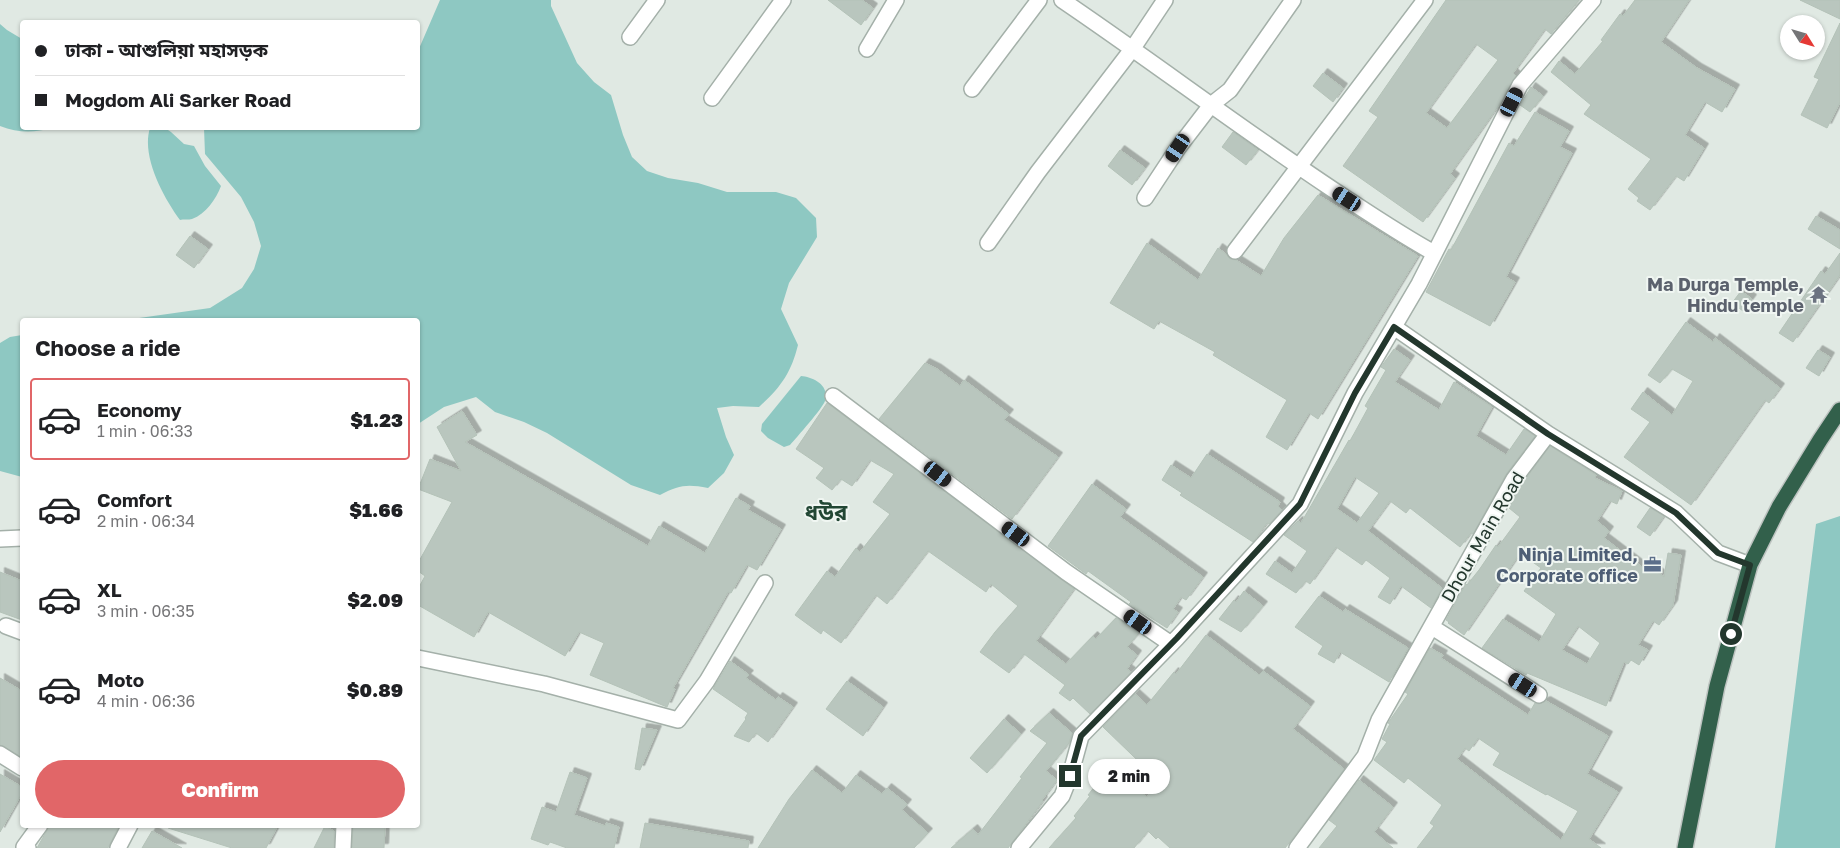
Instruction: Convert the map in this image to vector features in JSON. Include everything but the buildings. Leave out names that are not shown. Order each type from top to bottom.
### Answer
[{"type":"highway","points":[[1685,848],[1717,686],[1750,565],[1779,507],[1840,410]]},
{"type":"street","points":[[630,37],[657,0]]},
{"type":"street","points":[[712,98],[783,0]]},
{"type":"street","points":[[867,49],[896,0]]},
{"type":"street","points":[[972,89],[1039,0]]},
{"type":"street","points":[[1062,0],[1133,48],[1300,168],[1406,238],[1434,253]]},
{"type":"street","points":[[988,243],[1079,116],[1133,48],[1165,0]]},
{"type":"street","points":[[1144,198],[1178,148],[1211,105],[1230,90],[1292,0]]},
{"type":"street","points":[[1235,251],[1300,168],[1425,0]]},
{"type":"street","points":[[1019,848],[1062,796],[1070,776],[1081,736],[1171,644],[1300,504],[1355,393],[1394,327],[1434,253],[1520,85],[1593,0]]},
{"type":"street","points":[[1394,327],[1548,434],[1676,513],[1718,553],[1750,565]]},
{"type":"street","points":[[833,396],[1066,572],[1171,644]]},
{"type":"street","name":"Dhour Main Road","points":[[1297,848],[1365,756],[1379,720],[1514,479],[1548,434]]},
{"type":"street","points":[[0,539],[20,538]]},
{"type":"street","points":[[420,658],[544,684],[678,720],[707,681],[765,582]]},
{"type":"street","points":[[6,626],[20,631]]},
{"type":"street","points":[[1432,627],[1539,695]]},
{"type":"street","points":[[0,754],[20,767]]},
{"type":"street","points":[[28,848],[24,846],[38,828]]},
{"type":"street","points":[[118,848],[128,828]]},
{"type":"street","points":[[343,848],[344,828]]},
{"type":"water","points":[[440,0],[551,0],[551,6],[577,63],[594,82],[611,95],[632,157],[647,171],[727,192],[776,192],[796,198],[816,218],[817,237],[789,283],[781,309],[798,345],[792,364],[779,386],[759,407],[733,406],[717,408],[734,455],[724,473],[708,488],[683,486],[660,495],[631,485],[547,433],[524,422],[495,412],[476,397],[444,407],[420,423],[420,318],[139,318],[210,308],[242,288],[254,269],[261,246],[254,222],[241,197],[205,154],[204,130],[420,130],[420,46]]},
{"type":"water","points":[[0,24],[20,38],[20,130],[43,130],[26,132],[0,126]]},
{"type":"water","points":[[150,130],[168,130],[184,144],[194,146],[205,166],[221,186],[210,206],[202,214],[191,219],[180,220],[155,176],[148,151]]},
{"type":"water","points":[[20,335],[20,476],[0,471],[0,343],[10,337]]},
{"type":"water","points":[[801,376],[811,378],[823,386],[826,395],[825,401],[790,445],[784,447],[768,438],[761,431],[762,424]]},
{"type":"water","points":[[1840,516],[1840,848],[1775,848],[1816,524]]},
{"type":"place","name":"Ma Durga Temple, Hindu temple","points":[[1818,295]]},
{"type":"place","name":"Ninja Limited, Corporate office","points":[[1652,565]]},
{"type":"district","name":"ধউর","points":[[826,512]]},
{"type":"route","points":[[1070,776],[1081,736],[1177,638],[1300,504],[1355,393],[1394,327],[1548,434],[1605,471],[1676,513],[1718,553],[1750,565],[1731,634]]}]
